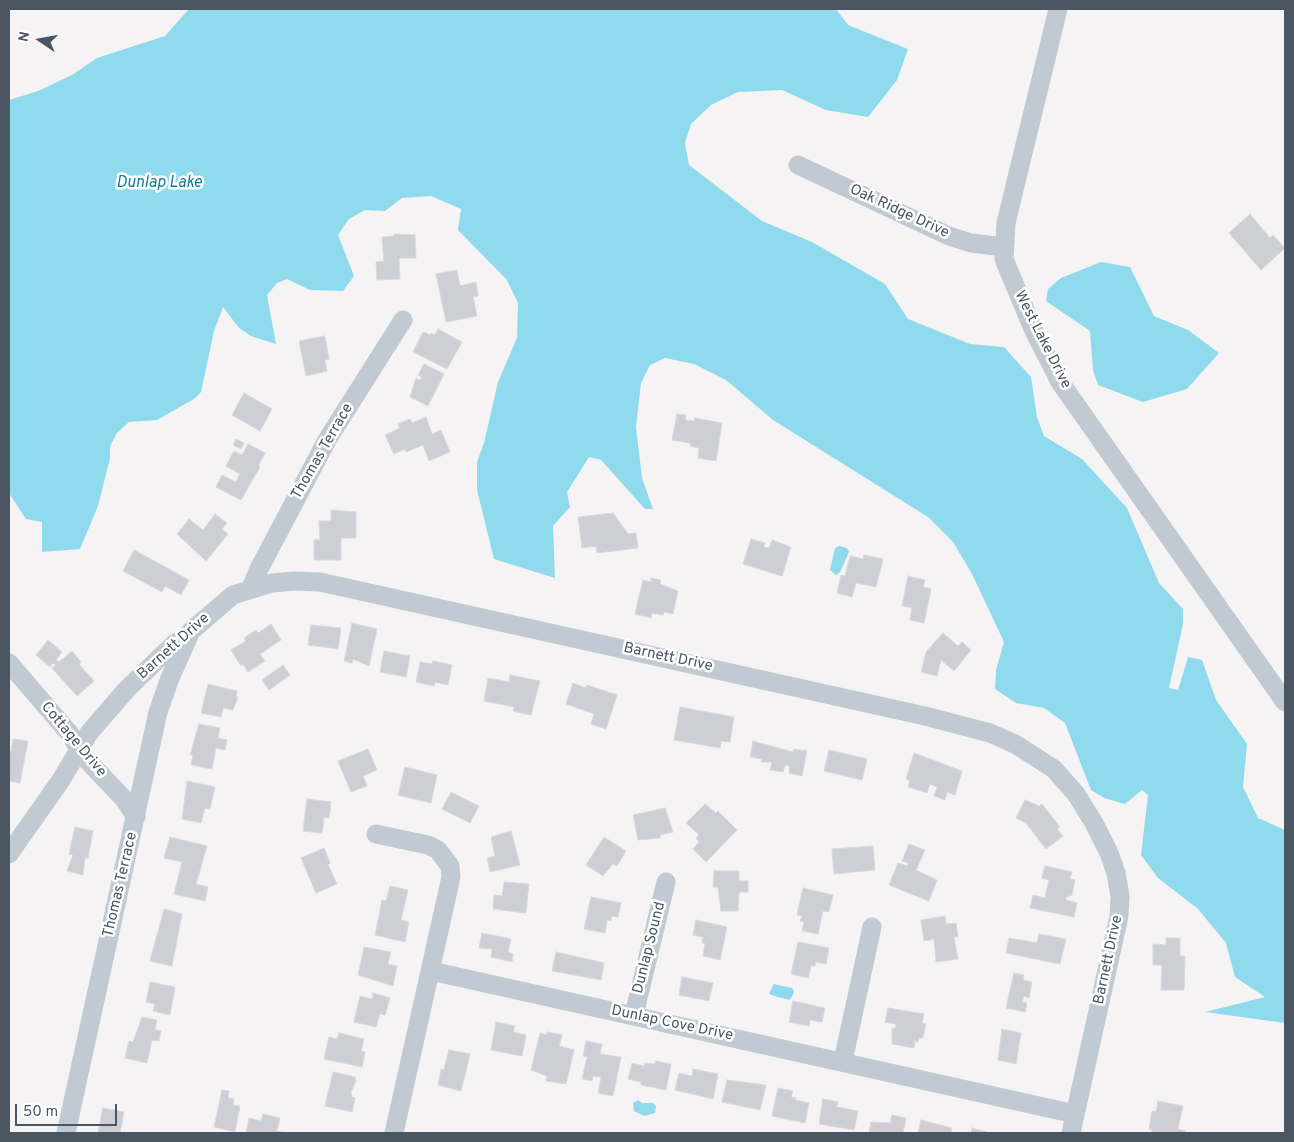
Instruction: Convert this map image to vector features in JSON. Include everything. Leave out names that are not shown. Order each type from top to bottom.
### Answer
[{"type":"street","name":"West Lake Drive","points":[[1058,9],[1006,223],[1004,259],[1012,281],[1060,382],[1285,702]]},
{"type":"street","name":"Oak Ridge Drive","points":[[798,165],[949,236],[971,243],[1004,247]]},
{"type":"street","name":"Thomas Terrace","points":[[251,588],[258,569],[327,440],[403,320]]},
{"type":"street","name":"Barnett Drive","points":[[9,854],[61,780],[89,733],[127,689],[175,643],[187,640],[191,631],[233,595],[251,588],[294,581],[320,582],[925,716],[990,733],[1035,755],[1054,769],[1076,794],[1094,822],[1110,853],[1116,872],[1120,896],[1115,939],[1070,1133]]},
{"type":"street","name":"Thomas Terrace","points":[[66,1133],[158,712],[170,678],[187,640]]},
{"type":"street","name":"Cottage Drive","points":[[9,663],[70,734],[84,757],[124,799],[136,817]]},
{"type":"street","points":[[376,834],[428,845],[438,850],[450,866],[451,877],[394,1133]]},
{"type":"street","name":"Dunlap Sound","points":[[634,1015],[666,882]]},
{"type":"street","points":[[843,1061],[872,927]]},
{"type":"street","name":"Dunlap Cove Drive","points":[[431,972],[843,1061],[1075,1114]]},
{"type":"water","name":"Dunlap Lake","points":[[189,9],[836,9],[848,25],[908,49],[897,80],[868,117],[826,110],[782,90],[738,92],[711,105],[691,124],[685,143],[689,165],[762,221],[812,242],[885,284],[908,319],[970,344],[1004,347],[1031,377],[1037,417],[1044,436],[1082,459],[1127,508],[1159,583],[1183,609],[1183,624],[1169,688],[1178,690],[1188,657],[1202,660],[1216,700],[1247,744],[1243,787],[1258,818],[1285,830],[1285,1023],[1205,1012],[1265,997],[1235,977],[1226,943],[1198,909],[1158,878],[1141,855],[1148,795],[1142,790],[1125,804],[1104,798],[1091,790],[1065,723],[1044,708],[1016,703],[995,689],[996,670],[1004,642],[972,574],[953,542],[928,517],[773,420],[726,380],[694,364],[665,358],[650,365],[641,383],[636,427],[642,478],[653,509],[645,509],[601,460],[589,457],[567,492],[570,507],[553,526],[555,578],[494,559],[477,490],[477,462],[484,443],[498,382],[517,338],[518,303],[507,280],[458,230],[461,209],[431,196],[402,198],[385,211],[365,210],[349,219],[338,235],[354,276],[343,291],[310,290],[287,279],[277,283],[267,295],[276,344],[251,336],[239,328],[223,307],[214,331],[201,392],[194,399],[157,420],[129,422],[117,433],[110,446],[110,458],[98,506],[80,549],[42,552],[42,522],[26,519],[9,493],[9,100],[38,91],[72,75],[97,58],[165,36]]},
{"type":"water","points":[[1101,262],[1130,267],[1154,316],[1188,330],[1219,353],[1187,389],[1143,402],[1098,385],[1093,370],[1090,331],[1046,301],[1048,289],[1061,278]]},
{"type":"water","points":[[839,546],[847,548],[849,552],[840,572],[836,575],[830,570],[835,548]]},
{"type":"water","points":[[774,984],[792,988],[794,991],[792,997],[789,1000],[771,995],[769,993]]},
{"type":"water","points":[[638,1100],[642,1103],[653,1103],[656,1106],[655,1113],[644,1116],[634,1111],[633,1103]]},
{"type":"building","points":[[1250,214],[1270,238],[1273,235],[1285,248],[1261,270],[1229,233]]},
{"type":"building","points":[[394,234],[415,235],[416,258],[399,258],[400,279],[377,280],[376,262],[384,261],[382,237],[394,236]]},
{"type":"building","points":[[457,270],[460,286],[476,282],[478,296],[473,297],[477,316],[446,322],[436,274]]},
{"type":"building","points":[[438,329],[462,342],[447,369],[413,352],[423,332],[435,335]]},
{"type":"building","points":[[325,336],[329,359],[325,360],[327,371],[306,376],[299,341]]},
{"type":"building","points":[[424,364],[444,374],[428,406],[410,397],[416,378],[420,380],[422,377],[418,375]]},
{"type":"building","points":[[244,393],[272,409],[260,431],[232,415]]},
{"type":"building","points":[[677,414],[686,415],[685,420],[694,421],[695,418],[722,423],[716,461],[698,458],[699,448],[690,446],[690,443],[672,440]]},
{"type":"building","points":[[426,417],[432,434],[441,430],[450,452],[429,461],[423,445],[406,452],[405,449],[394,454],[385,435],[400,428],[398,424],[410,419],[412,423]]},
{"type":"building","points":[[236,439],[244,443],[241,449],[233,445]]},
{"type":"building","points":[[248,444],[265,453],[258,466],[260,467],[241,500],[216,487],[222,475],[236,482],[240,474],[226,466],[234,451],[242,455]]},
{"type":"building","points":[[331,510],[356,512],[356,538],[341,538],[341,560],[314,560],[314,540],[320,540],[319,521],[331,521]]},
{"type":"building","points":[[613,513],[628,534],[636,533],[638,548],[597,553],[596,546],[582,548],[578,517]]},
{"type":"building","points":[[215,514],[227,523],[222,529],[228,534],[206,561],[177,534],[189,519],[203,530]]},
{"type":"building","points":[[751,539],[765,543],[764,547],[769,548],[772,540],[791,547],[782,576],[743,564]]},
{"type":"building","points":[[134,550],[189,580],[181,595],[165,586],[162,592],[123,571]]},
{"type":"building","points":[[864,555],[883,559],[876,587],[856,583],[852,597],[837,593],[841,575],[845,576],[850,556],[863,559]]},
{"type":"building","points":[[908,576],[925,580],[923,587],[931,589],[924,623],[910,620],[912,608],[902,606]]},
{"type":"building","points":[[651,578],[661,580],[660,584],[678,591],[673,614],[664,612],[663,615],[652,613],[651,618],[635,614],[643,580],[651,582]]},
{"type":"building","points":[[352,623],[377,629],[369,666],[353,659],[352,663],[344,661]]},
{"type":"building","points":[[271,624],[281,640],[260,654],[265,661],[248,672],[243,664],[241,666],[231,650],[246,641],[244,638],[256,630],[258,633]]},
{"type":"building","points":[[311,625],[341,628],[338,649],[308,645]]},
{"type":"building","points":[[943,633],[958,646],[962,642],[971,650],[954,671],[941,660],[937,676],[921,672],[926,652]]},
{"type":"building","points":[[48,640],[62,652],[56,660],[59,662],[72,651],[81,662],[79,664],[94,681],[77,696],[52,668],[56,665],[53,663],[50,667],[36,655]]},
{"type":"building","points":[[384,651],[410,656],[406,677],[380,672]]},
{"type":"building","points":[[433,661],[452,665],[448,685],[435,682],[434,686],[416,682],[420,662],[432,664]]},
{"type":"building","points":[[283,665],[290,675],[269,690],[262,680]]},
{"type":"building","points":[[510,675],[540,681],[531,715],[513,711],[514,707],[484,701],[488,678],[509,682]]},
{"type":"building","points":[[573,683],[586,688],[587,685],[617,695],[606,729],[591,724],[594,714],[566,704]]},
{"type":"building","points":[[208,684],[237,691],[236,697],[238,697],[233,710],[223,708],[221,717],[201,713]]},
{"type":"building","points":[[680,707],[734,717],[730,742],[721,741],[720,748],[674,740]]},
{"type":"building","points":[[199,724],[220,728],[218,738],[227,740],[225,750],[216,748],[212,769],[191,765],[193,755],[190,755]]},
{"type":"building","points":[[13,739],[28,741],[20,783],[9,781],[9,751],[11,751]]},
{"type":"building","points":[[753,741],[793,752],[794,749],[807,751],[802,776],[789,773],[790,766],[785,765],[783,772],[770,770],[772,762],[761,762],[762,759],[750,757]]},
{"type":"building","points":[[368,749],[377,770],[363,776],[367,786],[351,792],[338,761]]},
{"type":"building","points":[[829,750],[867,759],[862,780],[824,771]]},
{"type":"building","points":[[914,753],[962,771],[955,795],[947,792],[945,800],[934,796],[937,787],[930,784],[927,793],[908,787],[910,781],[906,779]]},
{"type":"building","points":[[405,767],[437,775],[431,803],[398,795]]},
{"type":"building","points":[[187,781],[215,787],[210,809],[205,808],[201,823],[182,819]]},
{"type":"building","points":[[451,792],[479,806],[470,823],[442,809]]},
{"type":"building","points":[[307,799],[331,802],[329,818],[324,817],[322,833],[303,831]]},
{"type":"building","points":[[1025,800],[1039,806],[1042,804],[1060,827],[1057,829],[1063,836],[1046,849],[1026,823],[1016,818]]},
{"type":"building","points":[[705,804],[716,813],[718,811],[737,830],[706,862],[693,849],[699,842],[696,838],[699,835],[686,823]]},
{"type":"building","points":[[665,808],[673,832],[660,835],[660,838],[638,840],[633,815]]},
{"type":"building","points":[[75,827],[93,831],[88,858],[85,858],[83,875],[67,871],[73,855],[69,854]]},
{"type":"building","points":[[511,831],[520,865],[490,872],[487,858],[495,856],[491,837]]},
{"type":"building","points":[[170,837],[207,846],[196,884],[208,887],[205,901],[174,894],[182,862],[164,858]]},
{"type":"building","points":[[604,837],[626,851],[617,866],[613,864],[603,876],[586,865]]},
{"type":"building","points":[[909,844],[925,850],[916,870],[937,880],[929,901],[889,885],[898,863],[907,866],[908,863],[902,861]]},
{"type":"building","points":[[873,846],[875,870],[834,874],[832,849]]},
{"type":"building","points":[[324,848],[330,863],[328,865],[337,884],[316,893],[301,858]]},
{"type":"building","points":[[1045,866],[1072,872],[1070,879],[1075,880],[1072,895],[1066,897],[1066,900],[1077,903],[1074,917],[1030,908],[1033,895],[1045,898],[1049,880],[1042,878]]},
{"type":"building","points":[[714,871],[739,871],[739,881],[748,881],[748,892],[739,892],[738,911],[721,911],[718,887],[713,887]]},
{"type":"building","points":[[504,882],[529,884],[526,913],[493,909],[494,895],[502,896]]},
{"type":"building","points":[[390,886],[408,890],[401,920],[409,922],[405,942],[375,935],[382,900],[386,901]]},
{"type":"building","points":[[803,888],[833,895],[829,912],[823,911],[818,934],[802,931],[804,922],[800,921],[802,916],[797,915]]},
{"type":"building","points":[[591,897],[621,903],[618,917],[612,916],[611,921],[607,920],[605,933],[584,929]]},
{"type":"building","points":[[164,909],[182,914],[172,966],[150,961]]},
{"type":"building","points":[[945,916],[946,924],[956,923],[958,937],[954,937],[958,959],[936,962],[934,939],[924,941],[921,920]]},
{"type":"building","points":[[696,920],[727,927],[720,960],[703,956],[705,943],[702,943],[703,937],[693,935]]},
{"type":"building","points":[[482,933],[511,939],[508,952],[513,954],[512,962],[491,957],[492,949],[479,948]]},
{"type":"building","points":[[1039,934],[1066,939],[1060,964],[1006,953],[1009,938],[1037,943]]},
{"type":"building","points":[[1166,938],[1180,938],[1180,956],[1185,956],[1184,990],[1161,990],[1162,965],[1153,965],[1153,944],[1166,945]]},
{"type":"building","points":[[798,942],[829,948],[826,964],[816,962],[815,966],[811,966],[808,978],[791,974]]},
{"type":"building","points":[[364,947],[391,952],[388,964],[397,966],[393,986],[358,975]]},
{"type":"building","points":[[556,952],[604,963],[601,980],[552,971]]},
{"type":"building","points":[[1014,973],[1024,975],[1023,980],[1032,982],[1029,998],[1024,996],[1022,1002],[1027,1003],[1025,1012],[1006,1008]]},
{"type":"building","points":[[682,977],[713,983],[709,1001],[679,995]]},
{"type":"building","points":[[150,982],[175,987],[170,1015],[153,1011],[155,1004],[146,1002]]},
{"type":"building","points":[[373,993],[390,998],[385,1015],[380,1014],[376,1027],[354,1022],[360,996],[372,999]]},
{"type":"building","points":[[793,1001],[825,1008],[822,1022],[810,1020],[809,1026],[789,1022]]},
{"type":"building","points":[[888,1008],[924,1014],[922,1023],[926,1024],[923,1038],[919,1038],[918,1042],[915,1041],[914,1048],[892,1044],[892,1028],[895,1029],[896,1024],[885,1022]]},
{"type":"building","points":[[142,1017],[157,1020],[155,1030],[161,1031],[159,1041],[152,1040],[147,1063],[125,1058],[129,1041],[133,1042]]},
{"type":"building","points":[[496,1022],[515,1026],[513,1032],[526,1035],[522,1056],[491,1050]]},
{"type":"building","points":[[1002,1029],[1021,1033],[1016,1064],[998,1060]]},
{"type":"building","points":[[547,1032],[562,1035],[559,1046],[574,1050],[566,1084],[546,1081],[547,1076],[531,1070],[540,1033],[547,1035]]},
{"type":"building","points":[[339,1033],[364,1039],[361,1051],[365,1052],[362,1067],[324,1059],[329,1037],[337,1039]]},
{"type":"building","points":[[586,1041],[602,1044],[600,1054],[621,1057],[613,1096],[598,1093],[601,1077],[593,1076],[592,1081],[582,1079],[587,1057],[583,1056]]},
{"type":"building","points":[[449,1050],[470,1054],[461,1091],[438,1085],[441,1069],[444,1070]]},
{"type":"building","points":[[656,1061],[671,1064],[666,1090],[641,1085],[641,1082],[628,1079],[632,1063],[644,1066],[645,1063],[655,1064]]},
{"type":"building","points":[[693,1069],[718,1074],[713,1099],[675,1090],[679,1073],[692,1076]]},
{"type":"building","points":[[333,1072],[355,1077],[356,1081],[351,1092],[352,1097],[355,1098],[352,1112],[325,1106]]},
{"type":"building","points":[[727,1080],[766,1085],[760,1110],[722,1102]]},
{"type":"building","points":[[778,1088],[793,1091],[791,1097],[796,1098],[795,1100],[809,1103],[805,1123],[772,1116]]},
{"type":"building","points":[[222,1090],[229,1091],[228,1098],[234,1099],[233,1105],[240,1106],[235,1132],[214,1127]]},
{"type":"building","points":[[823,1099],[838,1102],[837,1107],[858,1111],[854,1130],[819,1124]]},
{"type":"building","points":[[1158,1101],[1183,1106],[1178,1129],[1185,1131],[1185,1133],[1151,1133],[1152,1129],[1149,1129],[1152,1111],[1156,1112]]},
{"type":"building","points":[[103,1108],[124,1112],[120,1133],[98,1133]]},
{"type":"building","points":[[263,1114],[280,1118],[277,1131],[286,1133],[246,1133],[249,1118],[261,1121]]},
{"type":"building","points":[[892,1115],[906,1118],[903,1133],[869,1133],[871,1122],[890,1123]]},
{"type":"building","points":[[921,1120],[952,1128],[951,1133],[918,1133]]},
{"type":"building","points":[[972,1128],[987,1132],[988,1133],[971,1133]]}]
